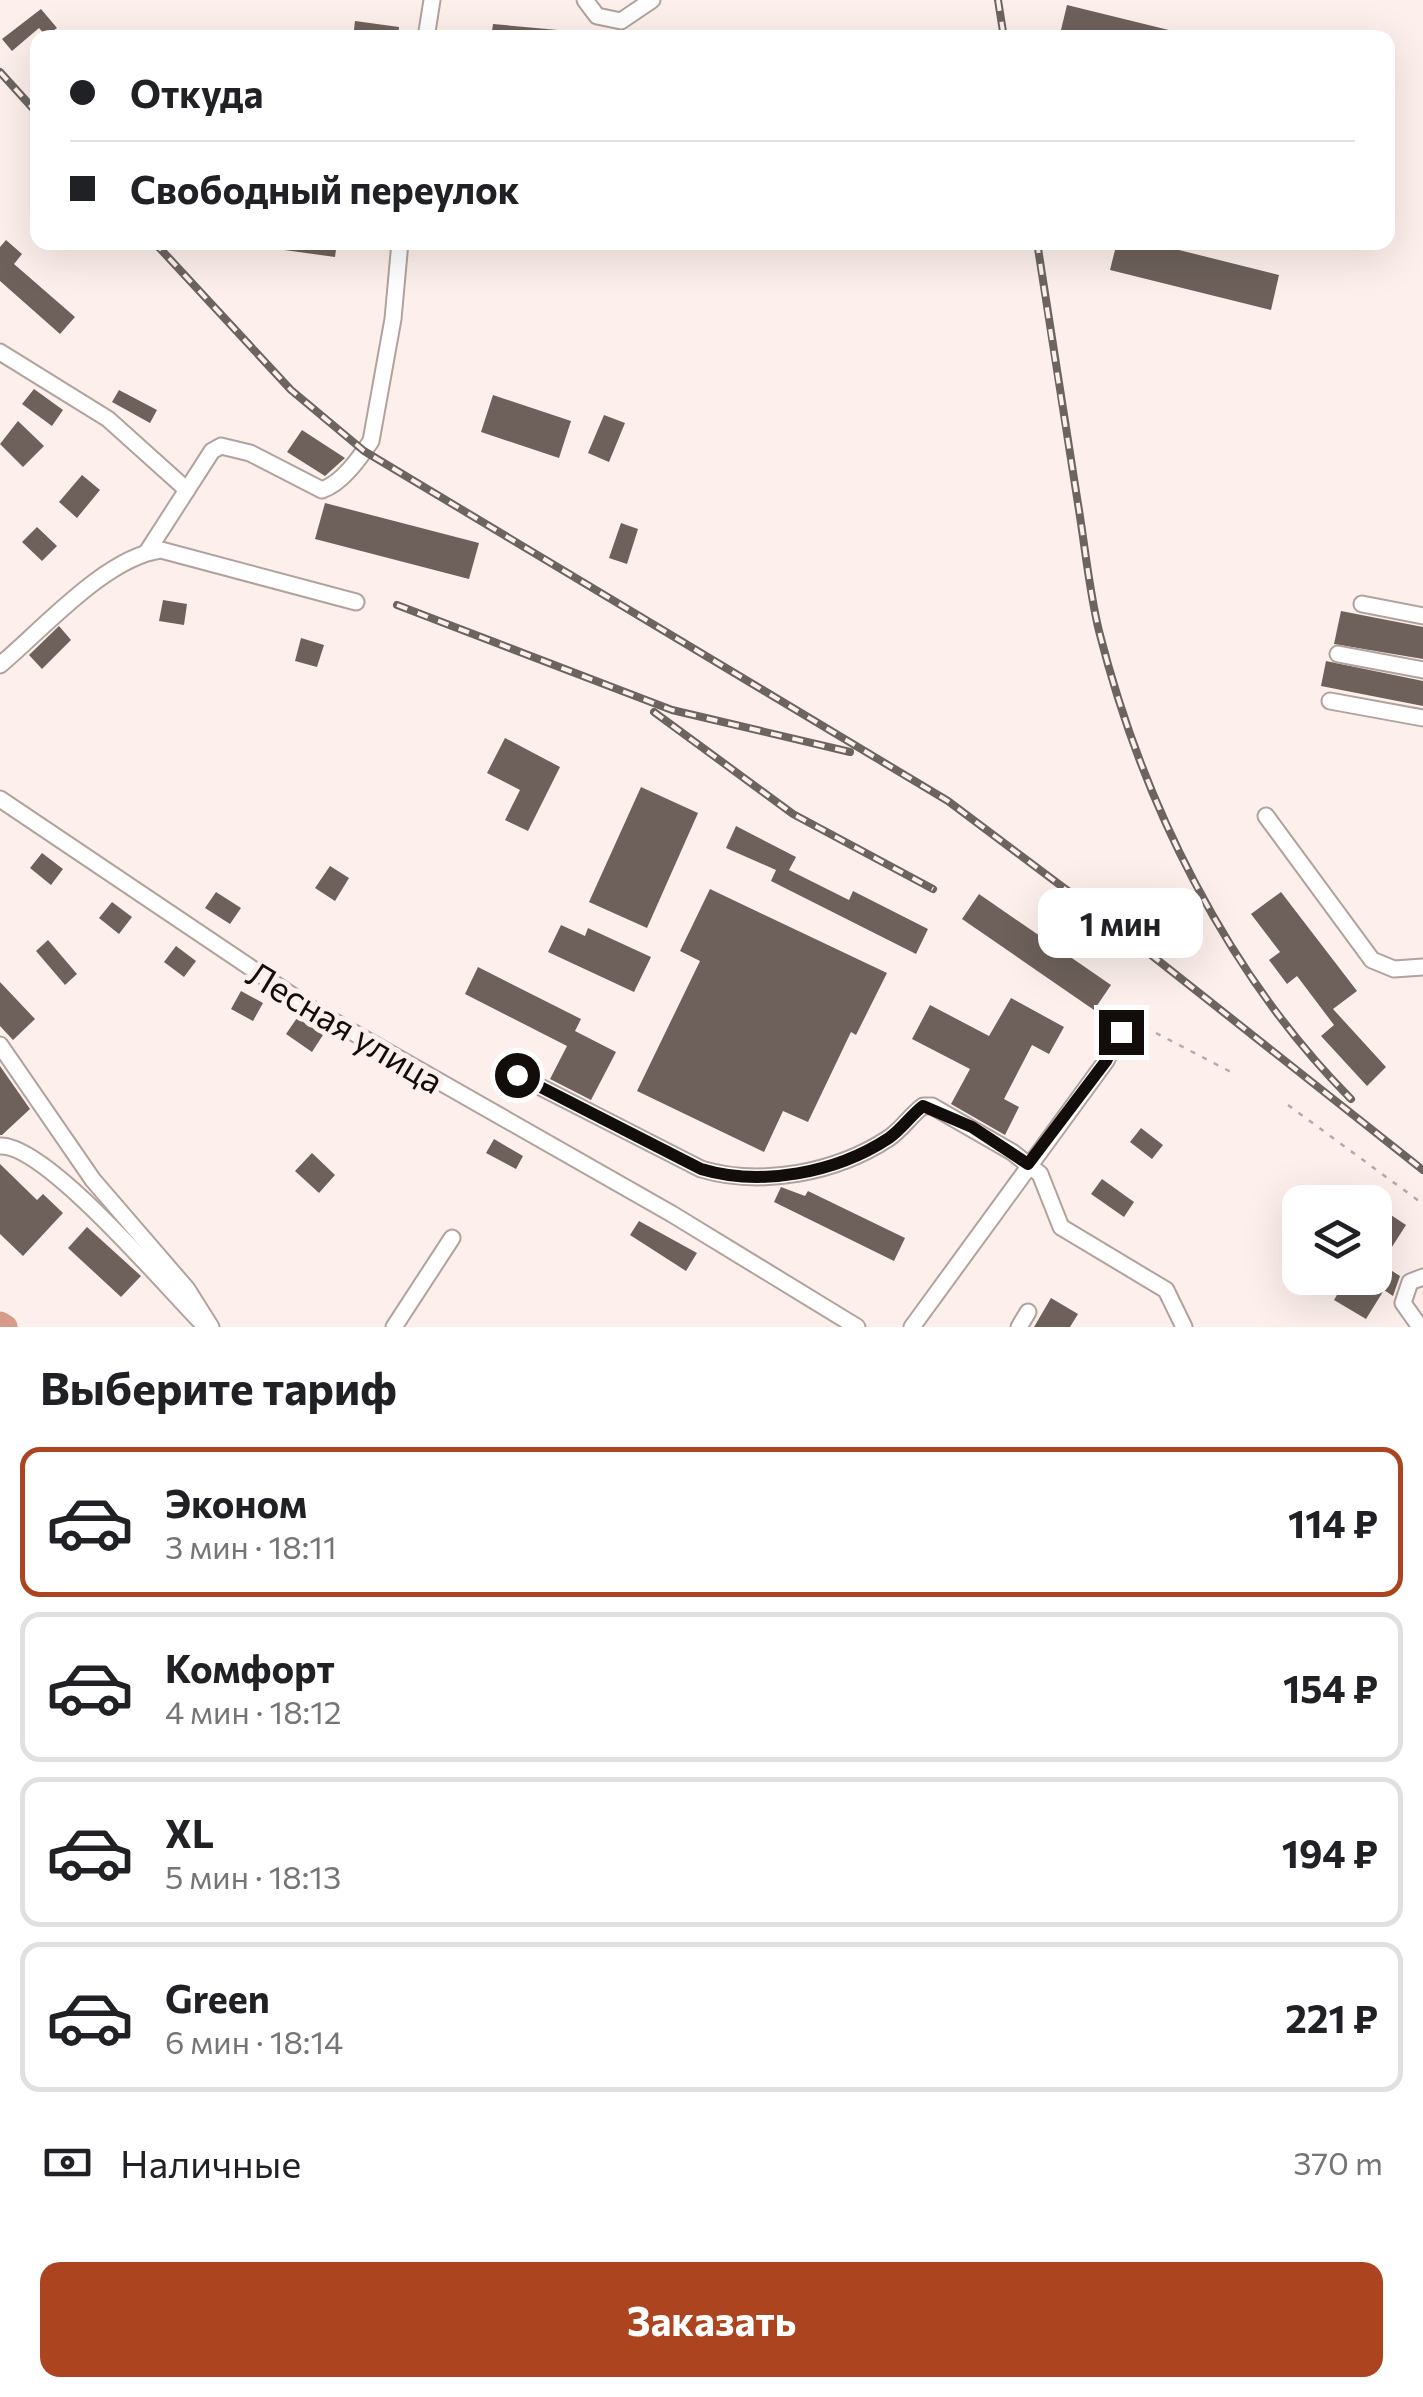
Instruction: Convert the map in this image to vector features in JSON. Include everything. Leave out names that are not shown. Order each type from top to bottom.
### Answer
[{"type":"lane","points":[[427,30],[432,0]]},
{"type":"lane","points":[[585,0],[597,16],[620,21],[652,0]]},
{"type":"lane","points":[[146,552],[212,451],[230,444],[312,488],[329,488],[370,441],[399,250]]},
{"type":"lane","points":[[0,352],[108,420],[187,490]]},
{"type":"lane","points":[[0,664],[109,572],[146,552],[162,550],[356,602]]},
{"type":"lane","points":[[1362,604],[1423,616]]},
{"type":"lane","points":[[1338,654],[1423,670]]},
{"type":"lane","points":[[1330,701],[1423,718]]},
{"type":"lane","name":"Лесная улица","points":[[0,799],[312,1009],[672,1214],[858,1327]]},
{"type":"lane","points":[[1266,816],[1372,960],[1394,969],[1423,967]]},
{"type":"lane","points":[[934,1327],[915,1322],[1106,1061],[1121,1032]]},
{"type":"lane","points":[[0,1045],[93,1180],[188,1289],[208,1327]]},
{"type":"lane","points":[[517,1075],[701,1169],[727,1177],[795,1173],[861,1153],[892,1136],[923,1106],[972,1127],[1028,1164],[1046,1184],[1060,1227],[1166,1290],[1184,1327]]},
{"type":"lane","points":[[0,1146],[13,1146],[48,1167],[208,1327]]},
{"type":"lane","points":[[394,1327],[452,1238]]},
{"type":"lane","points":[[1420,1327],[1403,1303],[1410,1282],[1423,1277]]},
{"type":"lane","points":[[1019,1327],[1028,1312]]},
{"type":"path","points":[[1121,1032],[1132,1021],[1139,1022],[1231,1072]]},
{"type":"path","points":[[1288,1105],[1423,1204]]},
{"type":"building","points":[[1067,5],[1169,30],[1061,30]]},
{"type":"building","points":[[41,9],[57,28],[30,30],[30,36],[12,51],[2,39]]},
{"type":"building","points":[[355,21],[399,27],[399,30],[354,30]]},
{"type":"building","points":[[493,24],[558,30],[492,30]]},
{"type":"building","points":[[6,240],[22,254],[14,264],[75,317],[60,334],[0,281],[0,247]]},
{"type":"building","points":[[284,250],[336,250],[335,257]]},
{"type":"building","points":[[1115,250],[1179,250],[1279,275],[1271,310],[1110,270]]},
{"type":"building","points":[[34,389],[63,410],[52,426],[22,404]]},
{"type":"building","points":[[119,390],[157,410],[150,423],[112,402]]},
{"type":"building","points":[[493,395],[571,421],[559,458],[481,432]]},
{"type":"building","points":[[604,415],[625,423],[609,462],[588,453]]},
{"type":"building","points":[[18,421],[44,446],[23,467],[0,444]]},
{"type":"building","points":[[302,430],[345,458],[325,476],[287,452]]},
{"type":"building","points":[[82,475],[100,490],[77,518],[59,502]]},
{"type":"building","points":[[325,503],[479,543],[469,579],[315,539]]},
{"type":"building","points":[[621,523],[638,529],[627,564],[609,558]]},
{"type":"building","points":[[37,527],[57,546],[42,561],[22,542]]},
{"type":"building","points":[[163,600],[187,604],[184,625],[159,621]]},
{"type":"building","points":[[1341,611],[1423,627],[1423,659],[1334,644]]},
{"type":"building","points":[[59,626],[71,640],[42,669],[29,655]]},
{"type":"building","points":[[301,638],[324,645],[317,667],[295,661]]},
{"type":"building","points":[[1326,661],[1423,681],[1423,706],[1321,686]]},
{"type":"building","points":[[505,738],[560,767],[528,831],[505,820],[520,790],[487,773]]},
{"type":"building","points":[[641,787],[698,813],[647,928],[589,902]]},
{"type":"building","points":[[736,826],[796,857],[789,870],[849,900],[853,891],[928,929],[916,954],[771,881],[776,870],[726,848]]},
{"type":"building","points":[[42,853],[63,869],[51,885],[30,868]]},
{"type":"building","points":[[330,866],[349,878],[335,901],[315,888]]},
{"type":"building","points":[[710,889],[887,973],[856,1035],[851,1032],[808,1122],[783,1111],[764,1152],[637,1091],[700,961],[680,951]]},
{"type":"building","points":[[216,892],[241,908],[230,924],[205,908]]},
{"type":"building","points":[[1281,892],[1357,991],[1333,1009],[1386,1067],[1367,1086],[1321,1036],[1334,1025],[1297,976],[1287,984],[1269,960],[1280,952],[1251,914]]},
{"type":"building","points":[[979,894],[1111,985],[1094,1010],[962,919]]},
{"type":"building","points":[[112,902],[132,917],[119,934],[99,918]]},
{"type":"building","points":[[561,925],[585,936],[588,928],[651,957],[634,992],[548,952]]},
{"type":"building","points":[[48,940],[77,974],[65,985],[36,951]]},
{"type":"building","points":[[176,946],[196,961],[184,977],[164,962]]},
{"type":"building","points":[[478,967],[581,1019],[575,1031],[616,1052],[591,1100],[550,1079],[567,1046],[465,994]]},
{"type":"building","points":[[0,982],[35,1019],[13,1040],[0,1026]]},
{"type":"building","points":[[241,991],[263,1003],[253,1021],[231,1009]]},
{"type":"building","points":[[1011,998],[1064,1027],[1049,1054],[1032,1045],[1004,1099],[1019,1107],[1005,1135],[951,1104],[970,1069],[912,1039],[930,1005],[989,1036]]},
{"type":"building","points":[[297,1018],[323,1035],[312,1052],[286,1034]]},
{"type":"building","points":[[0,1066],[30,1109],[2,1135],[0,1135]]},
{"type":"building","points":[[1141,1128],[1163,1145],[1152,1159],[1130,1142]]},
{"type":"building","points":[[494,1139],[523,1156],[516,1169],[486,1153]]},
{"type":"building","points":[[312,1153],[335,1175],[319,1193],[295,1171]]},
{"type":"building","points":[[0,1164],[37,1200],[43,1194],[63,1213],[23,1256],[0,1234]]},
{"type":"building","points":[[1102,1179],[1134,1202],[1124,1217],[1091,1194]]},
{"type":"building","points":[[781,1187],[805,1196],[808,1191],[905,1238],[894,1261],[774,1202]]},
{"type":"building","points":[[1392,1216],[1406,1225],[1392,1247]]},
{"type":"building","points":[[639,1221],[697,1253],[686,1271],[630,1235]]},
{"type":"building","points":[[87,1227],[141,1276],[121,1297],[68,1248]]},
{"type":"building","points":[[1392,1271],[1400,1276],[1392,1295]]},
{"type":"building","points":[[1337,1295],[1381,1295],[1366,1319],[1334,1300]]},
{"type":"building","points":[[1051,1298],[1078,1314],[1070,1327],[1034,1327]]},
{"type":"waterway","points":[[0,1324],[5,1327]]},
{"type":"railway","points":[[998,0],[1003,30]]},
{"type":"railway","points":[[0,72],[30,105]]},
{"type":"railway","points":[[161,250],[291,390],[364,451],[948,801],[1112,924],[1423,1170]]},
{"type":"railway","points":[[1038,250],[1096,615],[1139,758],[1194,881],[1228,940],[1265,997],[1351,1099]]},
{"type":"railway","points":[[397,605],[672,710],[850,752]]},
{"type":"railway","points":[[654,712],[793,814],[933,889]]},
{"type":"route","points":[[517,1075],[701,1169],[727,1177],[762,1178],[795,1173],[861,1153],[892,1136],[923,1106],[932,1106],[972,1127],[1028,1164],[1106,1061],[1121,1032]]}]
